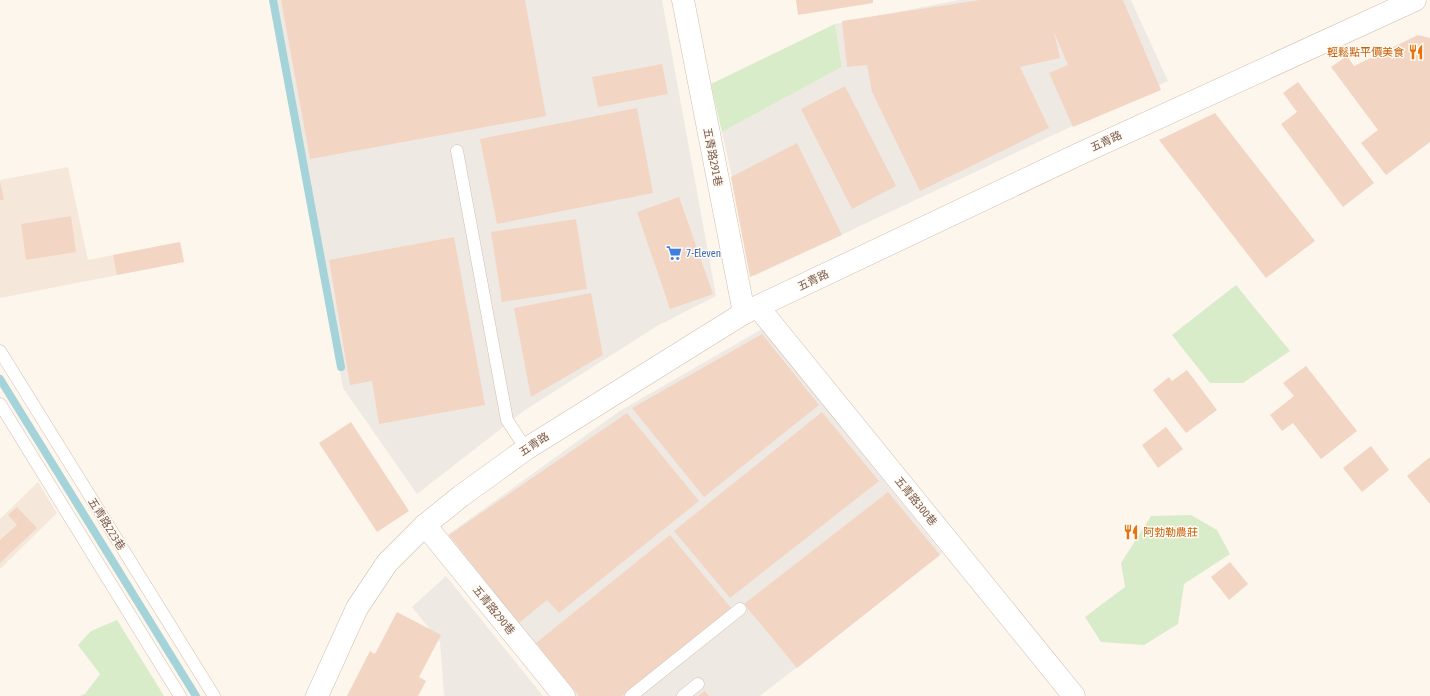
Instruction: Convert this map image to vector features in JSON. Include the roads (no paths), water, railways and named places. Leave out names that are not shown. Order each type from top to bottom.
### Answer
[{"type":"street","name":"五青路291巷","points":[[683,0],[751,310]]},
{"type":"street","name":"五青路","points":[[317,696],[357,608],[387,563],[425,525],[461,496],[526,449],[751,310],[1077,155],[1416,0]]},
{"type":"street","name":"五青路300巷","points":[[751,310],[1074,696]]},
{"type":"street","name":"五青路290巷","points":[[425,525],[564,696]]},
{"type":"lane","points":[[457,151],[507,420],[526,449]]},
{"type":"lane","name":"五青路223巷","points":[[0,351],[214,696]]},
{"type":"lane","points":[[0,404],[180,696]]},
{"type":"lane","points":[[631,696],[740,609]]},
{"type":"lane","points":[[683,696],[698,684]]},
{"type":"waterway","points":[[273,0],[341,367]]},
{"type":"waterway","points":[[0,379],[196,696]]},
{"type":"place","name":"輕鬆點平價美食","points":[[1416,52]]},
{"type":"place","name":"7-Eleven","points":[[674,253]]},
{"type":"place","name":"阿勃勒農莊","points":[[1131,532]]}]
